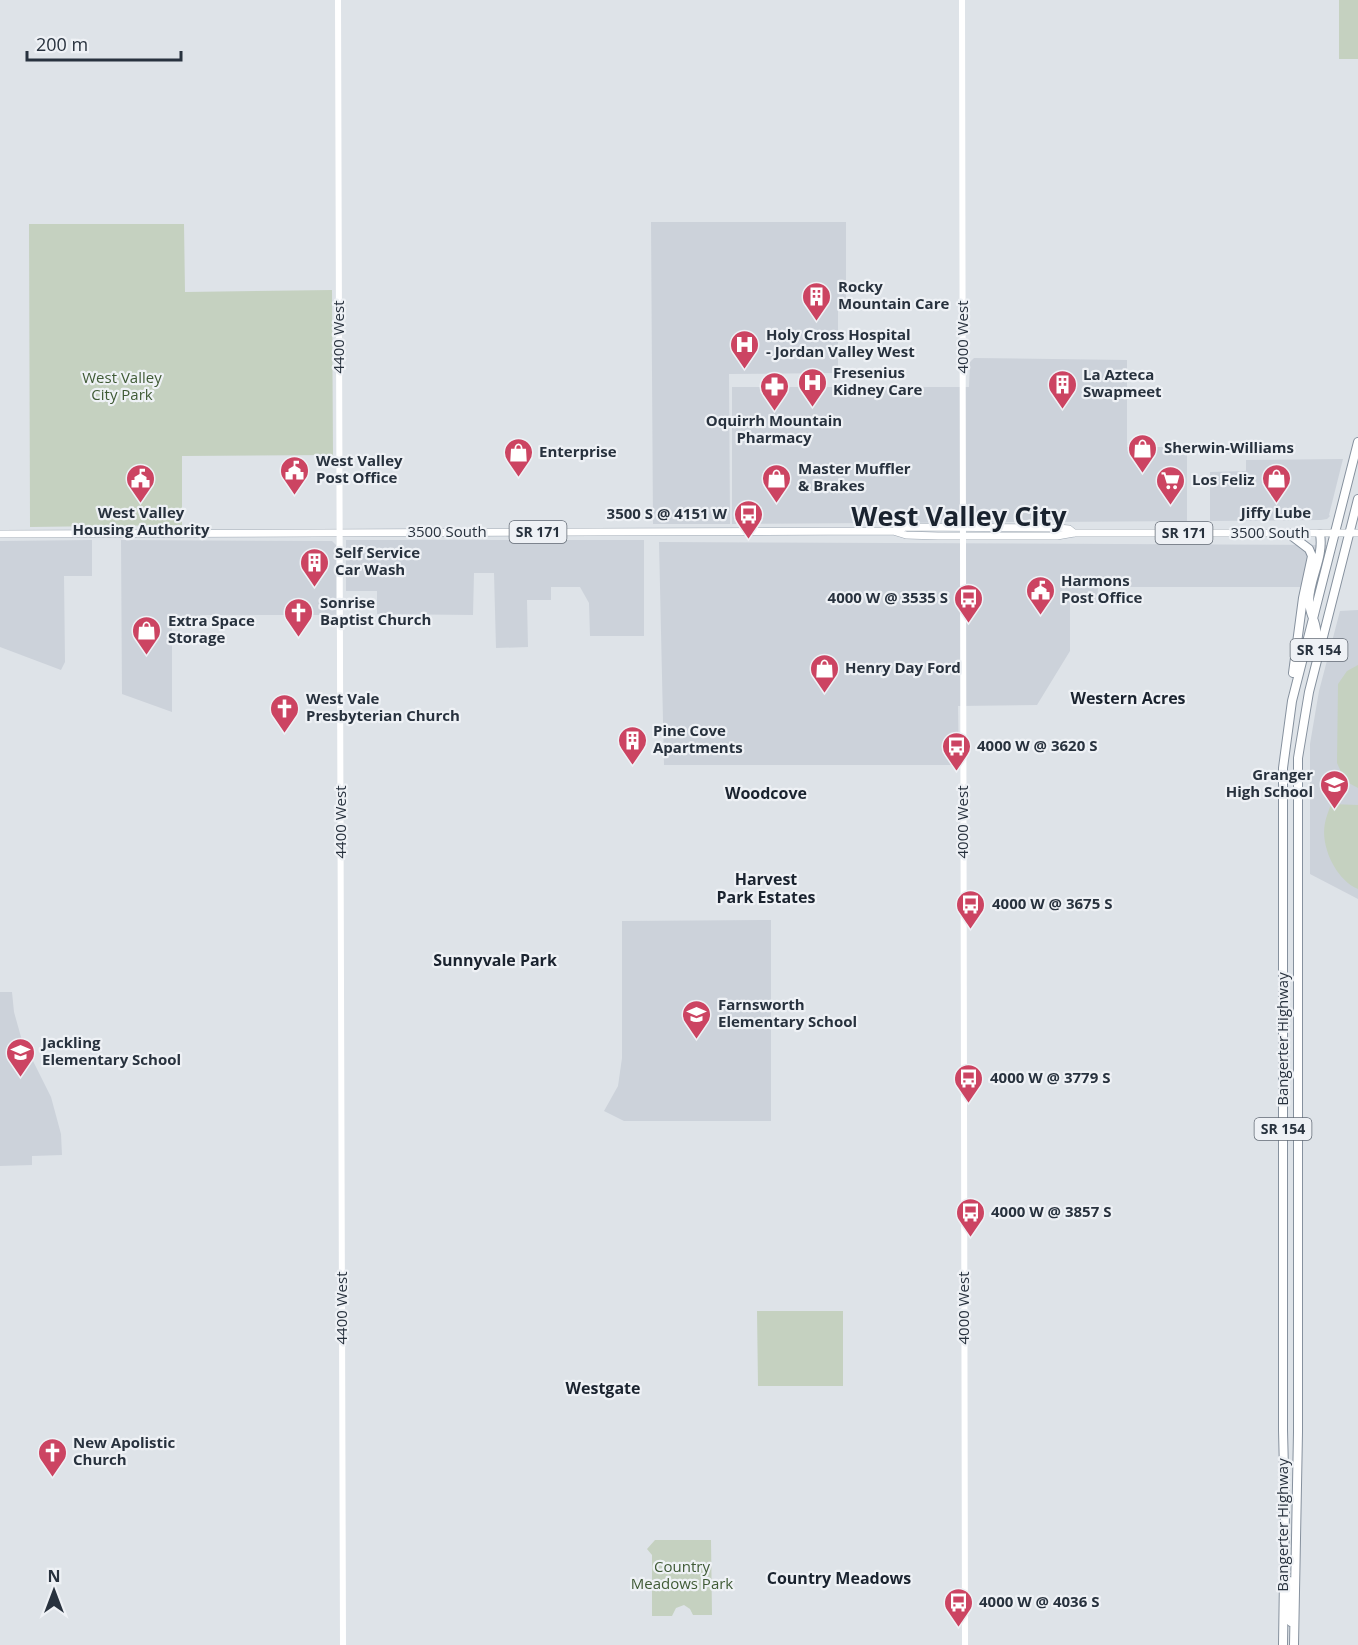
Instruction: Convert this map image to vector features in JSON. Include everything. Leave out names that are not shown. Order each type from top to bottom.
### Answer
[{"type":"highway","name":"Bangerter Highway","points":[[1283,1645],[1285,1510],[1283,768],[1292,701],[1358,442]]},
{"type":"highway","name":"Bangerter Highway","points":[[1294,1645],[1298,1432],[1297,787],[1299,748],[1304,712],[1354,533],[1358,499]]},
{"type":"highway","points":[[1283,768],[1284,715],[1312,558],[1309,549],[1288,533]]},
{"type":"highway","points":[[1304,712],[1303,691],[1317,638],[1310,597],[1319,556],[1320,534]]},
{"type":"highway","points":[[1285,1510],[1290,1520],[1289,1615],[1299,1645]]},
{"type":"main road","name":"3500 South","points":[[0,534],[893,531],[906,527],[1058,528],[1069,529],[1074,533]]},
{"type":"main road","name":"3500 South","points":[[893,531],[906,535],[962,536],[1057,536],[1074,533],[1354,533]]},
{"type":"street","name":"4400 West","points":[[338,0],[343,1645]]},
{"type":"street","name":"4000 West","points":[[962,0],[965,1645]]},
{"type":"shaded area","name":"Holy Cross Hospital - Jordan Valley West","points":[[651,222],[846,222],[846,304],[838,304],[838,373],[729,374],[730,524],[653,524]]},
{"type":"shaded area","points":[[974,358],[1127,360],[1127,447],[1187,447],[1187,521],[732,524],[732,387],[969,387],[970,362]]},
{"type":"shaded area","points":[[1343,459],[1330,516],[1327,519],[1210,521],[1210,472],[1246,471],[1246,460]]},
{"type":"shaded area","points":[[92,540],[92,576],[64,576],[65,662],[61,670],[0,647],[0,541]]},
{"type":"shaded area","points":[[121,540],[332,541],[336,545],[336,615],[200,615],[199,618],[172,618],[172,712],[122,694]]},
{"type":"shaded area","points":[[346,540],[644,540],[644,636],[590,636],[589,603],[580,587],[551,587],[551,600],[527,600],[528,647],[496,648],[494,573],[474,573],[473,615],[377,614],[377,591],[346,591]]},
{"type":"shaded area","points":[[659,542],[1329,545],[1312,587],[1098,587],[1097,602],[1070,602],[1070,651],[1037,705],[958,706],[959,765],[664,765]]},
{"type":"shaded area","name":"Granger High School","points":[[1358,610],[1358,899],[1310,874],[1310,744],[1319,691],[1340,611]]},
{"type":"shaded area","name":"Farnsworth Elementary School","points":[[771,920],[771,1121],[624,1121],[604,1111],[618,1086],[622,1058],[622,921]]},
{"type":"shaded area","name":"Jackling Elementary School","points":[[0,992],[12,992],[14,1012],[21,1037],[51,1097],[61,1134],[62,1155],[32,1156],[32,1165],[0,1166]]},
{"type":"green space","points":[[1339,0],[1358,0],[1358,59],[1339,59]]},
{"type":"green space","name":"West Valley City Park","points":[[29,224],[184,224],[185,292],[332,290],[333,455],[182,456],[182,525],[30,527]]},
{"type":"green space","points":[[1358,665],[1358,788],[1345,781],[1337,763],[1338,684],[1347,671]]},
{"type":"green space","points":[[1331,804],[1358,805],[1358,889],[1343,878],[1327,852],[1324,832]]},
{"type":"green space","points":[[757,1311],[843,1311],[843,1386],[758,1386]]},
{"type":"green space","name":"Country Meadows Park","points":[[655,1540],[711,1540],[712,1615],[693,1615],[684,1605],[676,1608],[672,1616],[652,1616],[652,1555],[647,1549]]},
{"type":"place","name":"Rocky Mountain Care","points":[[817,322]]},
{"type":"place","name":"Holy Cross Hospital - Jordan Valley West","points":[[745,370]]},
{"type":"place","name":"Fresenius Kidney Care","points":[[812,408]]},
{"type":"place","name":"La Azteca Swapmeet","points":[[1062,410]]},
{"type":"place","name":"Oquirrh Mountain Pharmacy","points":[[774,412]]},
{"type":"place","name":"Sherwin-Williams","points":[[1143,474]]},
{"type":"place","name":"Enterprise","points":[[518,478]]},
{"type":"place","name":"West Valley Post Office","points":[[295,496]]},
{"type":"place","name":"West Valley Housing Authority","points":[[141,504]]},
{"type":"place","name":"Master Muffler & Brakes","points":[[777,504]]},
{"type":"place","name":"Jiffy Lube","points":[[1276,504]]},
{"type":"place","name":"Los Feliz","points":[[1171,506]]},
{"type":"place","name":"3500 S @ 4151 W","points":[[748,540]]},
{"type":"place","name":"Self Service Car Wash","points":[[314,588]]},
{"type":"place","name":"Harmons Post Office","points":[[1040,616]]},
{"type":"place","name":"4000 W @ 3535 S","points":[[969,624]]},
{"type":"place","name":"Sonrise Baptist Church","points":[[299,638]]},
{"type":"place","name":"Extra Space Storage","points":[[147,656]]},
{"type":"place","name":"Henry Day Ford","points":[[824,694]]},
{"type":"place","name":"West Vale Presbyterian Church","points":[[285,734]]},
{"type":"place","name":"Pine Cove Apartments","points":[[632,766]]},
{"type":"place","name":"4000 W @ 3620 S","points":[[956,772]]},
{"type":"place","name":"Granger High School","points":[[1334,810]]},
{"type":"place","name":"4000 W @ 3675 S","points":[[971,930]]},
{"type":"place","name":"Farnsworth Elementary School","points":[[697,1040]]},
{"type":"place","name":"Jackling Elementary School","points":[[21,1078]]},
{"type":"place","name":"4000 W @ 3779 S","points":[[969,1104]]},
{"type":"place","name":"4000 W @ 3857 S","points":[[970,1238]]},
{"type":"place","name":"New Apolistic Church","points":[[52,1478]]},
{"type":"place","name":"4000 W @ 4036 S","points":[[958,1628]]},
{"type":"district","name":"West Valley City","points":[[959,517]]},
{"type":"district","name":"Western Acres","points":[[1128,698]]},
{"type":"district","name":"Woodcove","points":[[766,793]]},
{"type":"district","name":"Harvest Park Estates","points":[[766,888]]},
{"type":"district","name":"Sunnyvale Park","points":[[495,960]]},
{"type":"district","name":"Westgate","points":[[603,1388]]},
{"type":"district","name":"Country Meadows","points":[[839,1578]]}]
